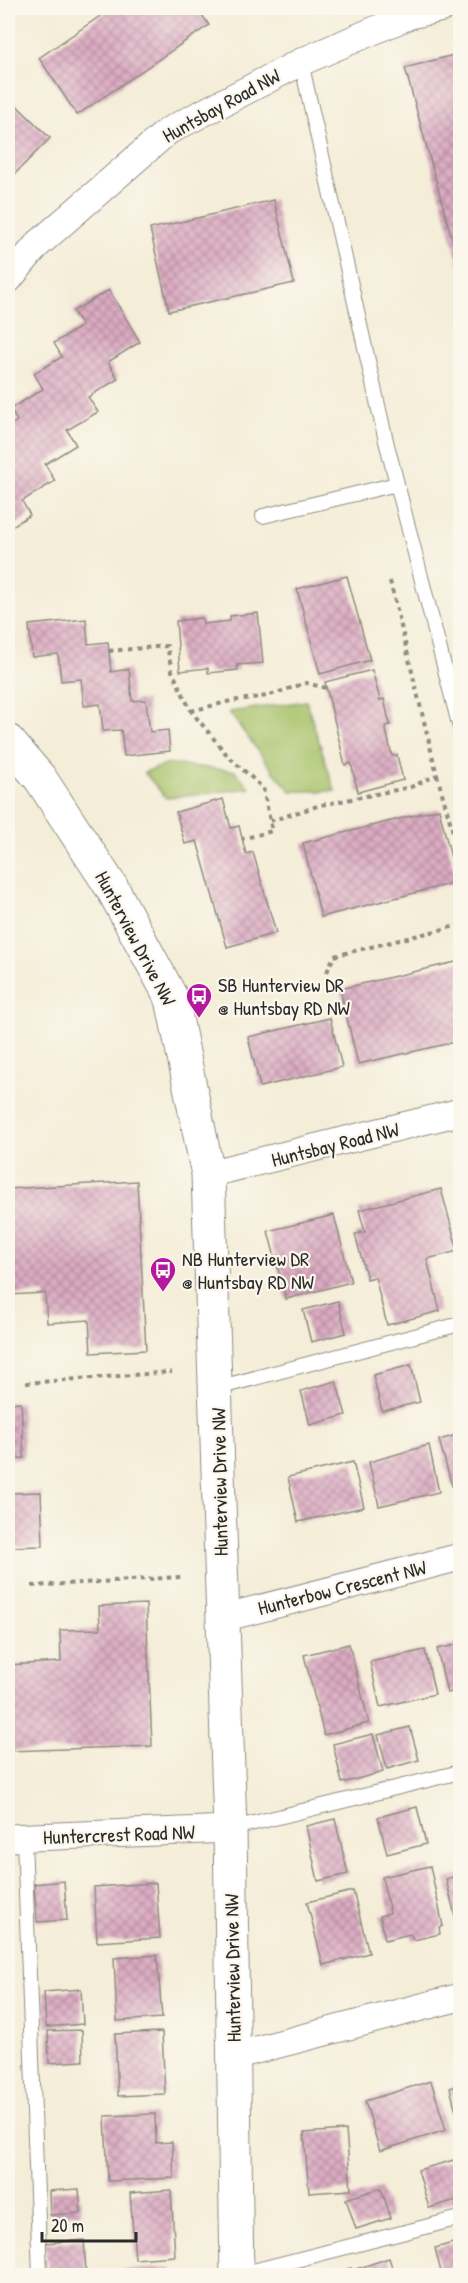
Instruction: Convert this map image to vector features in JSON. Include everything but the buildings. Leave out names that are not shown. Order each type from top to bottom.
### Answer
[{"type":"street","name":"Huntsbay Road NW","points":[[8,280],[37,245],[168,131],[301,62],[410,15],[442,8]]},
{"type":"street","name":"Hunterview Drive NW","points":[[8,741],[40,778],[112,888],[172,999],[208,1174],[217,1388],[230,1829],[237,2275]]},
{"type":"street","name":"Huntsbay Road NW","points":[[208,1174],[460,1112]]},
{"type":"street","name":"Hunterbow Crescent NW","points":[[222,1618],[460,1557]]},
{"type":"street","name":"Huntercrest Road NW","points":[[16,1838],[230,1829]]},
{"type":"street","points":[[233,2056],[460,1997]]},
{"type":"lane","points":[[301,62],[398,484],[460,728]]},
{"type":"lane","points":[[263,516],[398,484]]},
{"type":"lane","points":[[217,1388],[460,1324]]},
{"type":"lane","points":[[230,1829],[460,1772]]},
{"type":"lane","points":[[16,1838],[40,2276]]},
{"type":"lane","points":[[237,2275],[460,2218]]},
{"type":"path","points":[[390,581],[437,775],[460,857]]},
{"type":"path","points":[[108,651],[167,646],[172,671],[191,711],[228,756],[263,788],[272,831],[242,839]]},
{"type":"path","points":[[191,711],[231,701],[267,696],[306,683],[326,688]]},
{"type":"path","points":[[270,821],[321,805],[411,787],[437,775]]},
{"type":"path","points":[[327,972],[334,956],[460,925]]},
{"type":"path","points":[[26,1383],[172,1372]]},
{"type":"path","points":[[32,1586],[181,1577]]},
{"type":"green space","points":[[306,701],[335,791],[291,791],[229,712]]},
{"type":"green space","points":[[169,764],[235,771],[250,788],[166,798],[144,772]]},
{"type":"place","name":"SB Hunterview DR @ Huntsbay RD NW","points":[[199,1019]]},
{"type":"place","name":"NB Hunterview DR @ Huntsbay RD NW","points":[[163,1293]]}]
